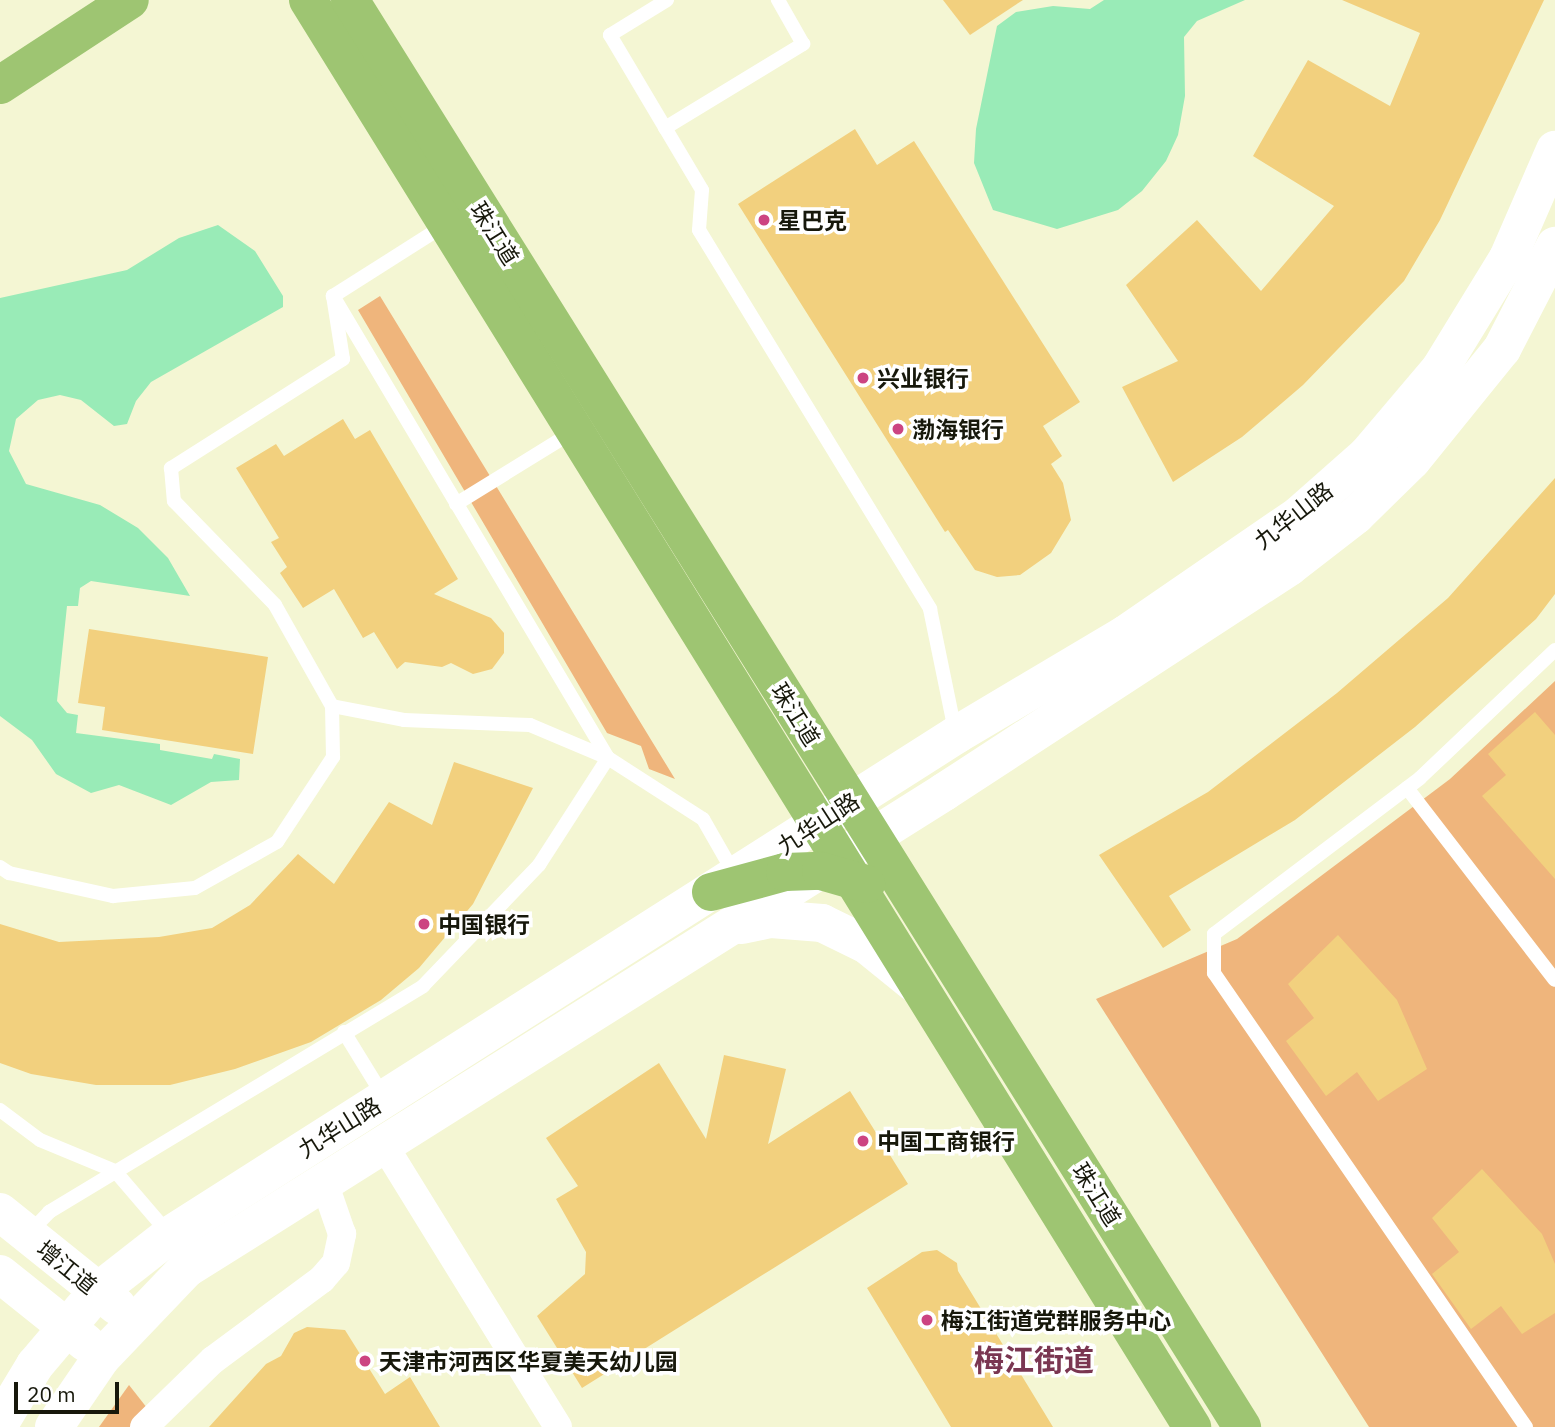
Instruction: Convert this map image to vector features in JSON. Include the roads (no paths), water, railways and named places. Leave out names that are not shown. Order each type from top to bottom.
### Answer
[{"type":"main road","points":[[0,85],[130,0]]},
{"type":"main road","name":"珠江道","points":[[308,0],[816,823],[837,869],[920,989],[1192,1427]]},
{"type":"main road","name":"珠江道","points":[[350,0],[1242,1427]]},
{"type":"main road","points":[[723,884],[785,872],[837,869],[879,889],[905,908],[951,958]]},
{"type":"street","name":"九华山路","points":[[0,1423],[35,1365],[97,1292],[170,1235],[816,823],[956,735],[1126,634],[1299,515],[1367,455],[1440,369],[1482,305],[1555,150]]},
{"type":"street","name":"九华山路","points":[[54,1427],[102,1357],[186,1269],[733,926],[837,869],[874,837],[1289,567],[1356,515],[1412,460],[1502,349],[1555,246]]},
{"type":"street","points":[[733,926],[771,919],[822,923],[867,945],[920,989]]},
{"type":"street","points":[[384,1145],[558,1427]]},
{"type":"street","points":[[144,1427],[213,1360],[322,1279],[335,1263],[342,1234],[324,1182]]},
{"type":"street","name":"增江道","points":[[14,1223],[135,1320]]},
{"type":"street","name":"增江道","points":[[0,1274],[102,1357]]},
{"type":"lane","points":[[667,0],[610,35],[702,190],[699,230],[930,609],[956,735]]},
{"type":"lane","points":[[666,128],[803,44],[778,0]]},
{"type":"lane","points":[[333,296],[446,225]]},
{"type":"lane","points":[[333,296],[608,758]]},
{"type":"lane","points":[[0,867],[9,873],[113,896],[195,887],[277,842],[333,757],[332,706],[275,605],[174,501],[170,468],[343,359],[333,296]]},
{"type":"lane","points":[[456,504],[574,430]]},
{"type":"lane","points":[[1526,1427],[1214,973],[1214,934],[1407,788],[1555,650]]},
{"type":"lane","points":[[332,706],[404,719],[530,725],[608,758],[703,819],[723,884]]},
{"type":"lane","points":[[14,1223],[48,1212],[423,986],[539,865],[608,758]]},
{"type":"lane","points":[[1407,788],[1555,980]]},
{"type":"lane","points":[[344,1032],[385,1098]]},
{"type":"lane","points":[[0,1110],[40,1140],[115,1171],[170,1235]]},
{"type":"place","name":"星巴克","points":[[764,220]]},
{"type":"place","name":"兴业银行","points":[[863,378]]},
{"type":"place","name":"渤海银行","points":[[898,429]]},
{"type":"place","name":"中国银行","points":[[424,924]]},
{"type":"place","name":"中国工商银行","points":[[863,1141]]},
{"type":"place","name":"梅江街道党群服务中心","points":[[927,1320]]},
{"type":"place","name":"天津市河西区华夏美天幼儿园","points":[[365,1361]]},
{"type":"district","name":"梅江街道","points":[[1034,1360]]}]
